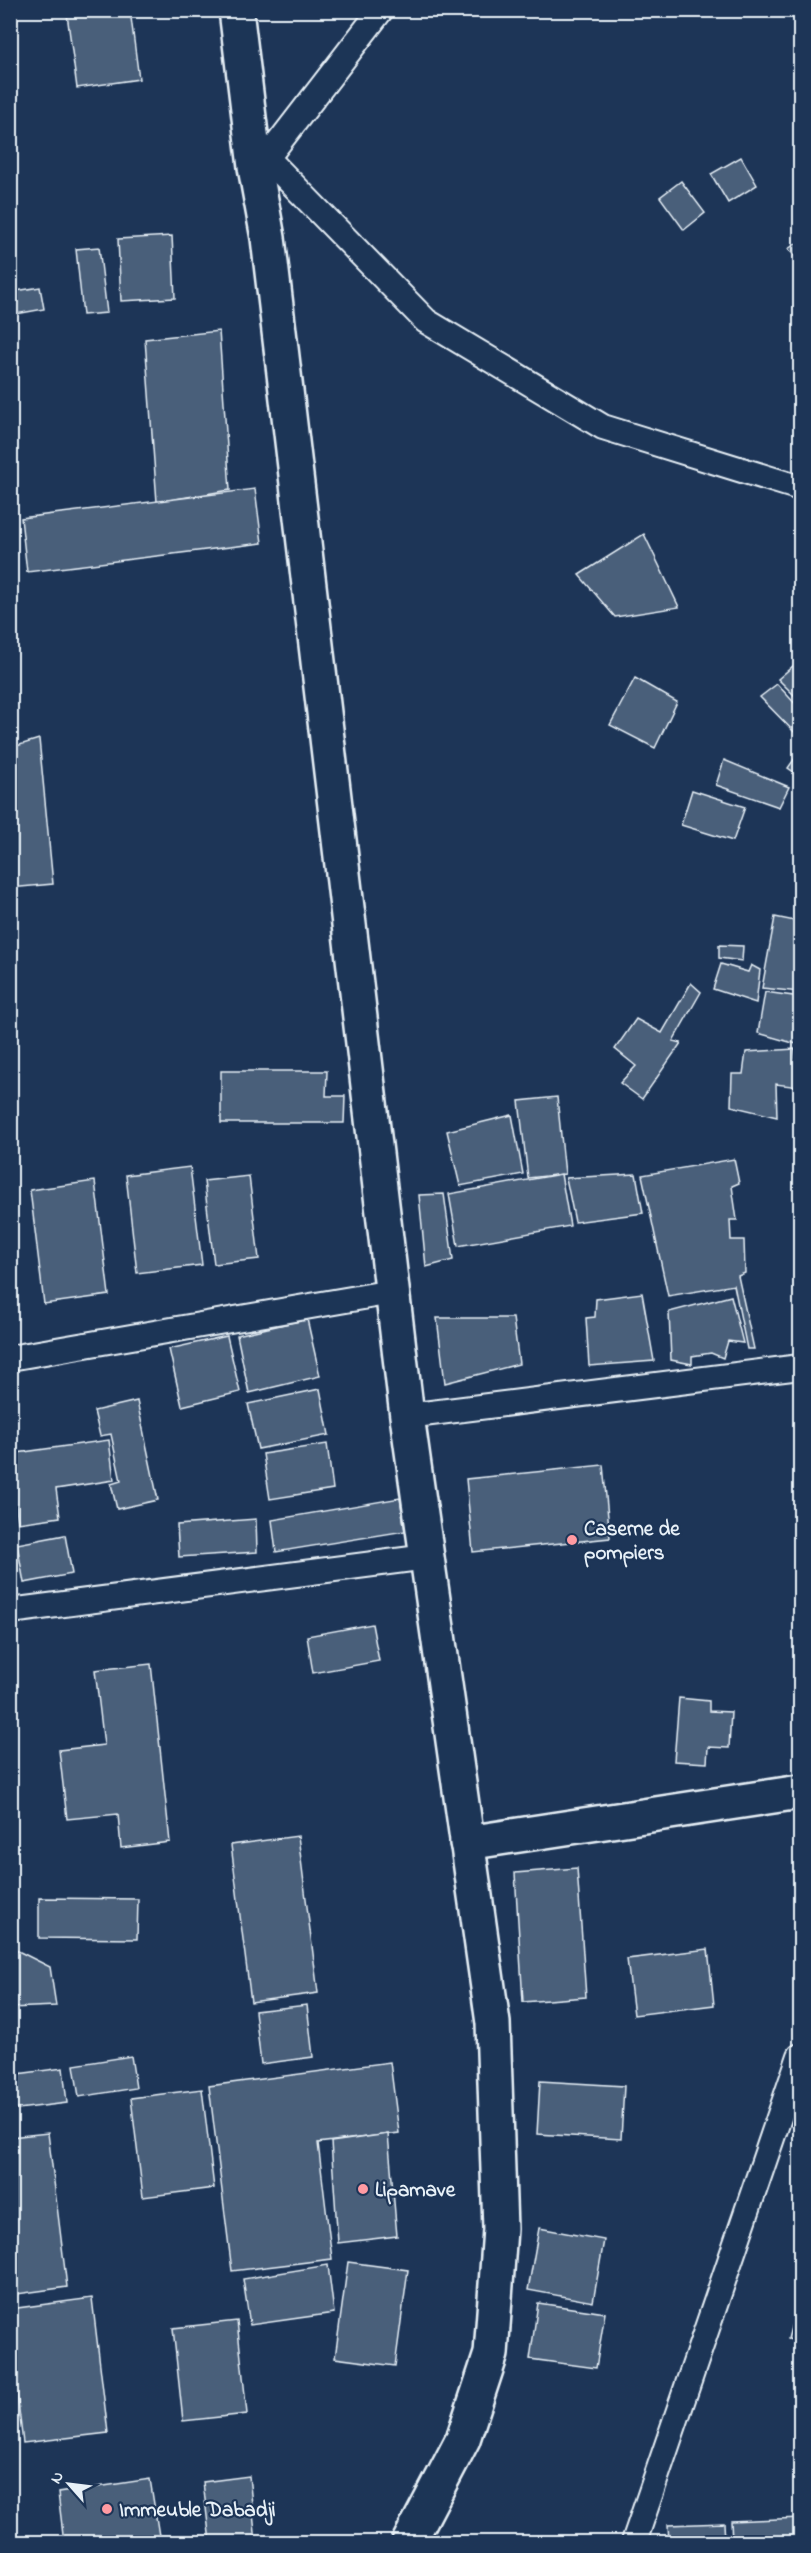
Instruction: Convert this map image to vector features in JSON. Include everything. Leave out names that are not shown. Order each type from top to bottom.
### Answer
[{"type":"street","points":[[236,10],[261,162],[268,238],[407,1416],[493,2023],[500,2229],[491,2354],[463,2439],[409,2542]]},
{"type":"street","points":[[261,162],[381,10]]},
{"type":"street","points":[[261,162],[426,321],[603,427],[801,488]]},
{"type":"street","points":[[10,1358],[392,1292]]},
{"type":"street","points":[[407,1416],[801,1366]]},
{"type":"street","points":[[10,1611],[427,1557]]},
{"type":"street","points":[[467,1843],[801,1792]]},
{"type":"street","points":[[634,2542],[801,2056]]},
{"type":"building","points":[[90,10],[130,10],[139,79],[77,88],[67,14]]},
{"type":"building","points":[[741,157],[757,185],[728,203],[711,174]]},
{"type":"building","points":[[681,181],[705,213],[684,230],[660,197]]},
{"type":"building","points":[[172,236],[175,298],[121,301],[118,239]]},
{"type":"building","points":[[800,241],[800,261],[788,249]]},
{"type":"building","points":[[99,247],[107,313],[83,315],[76,249]]},
{"type":"building","points":[[40,287],[44,309],[10,315],[10,292]]},
{"type":"building","points":[[219,331],[230,490],[157,502],[145,339]]},
{"type":"building","points":[[255,489],[262,543],[27,572],[21,518]]},
{"type":"building","points":[[644,534],[679,607],[615,617],[579,575]]},
{"type":"building","points":[[800,660],[800,701],[778,679]]},
{"type":"building","points":[[635,678],[677,702],[655,748],[610,725]]},
{"type":"building","points":[[777,684],[800,709],[800,738],[760,697]]},
{"type":"building","points":[[39,739],[53,884],[10,888],[10,748]]},
{"type":"building","points":[[800,751],[800,776],[788,768]]},
{"type":"building","points":[[724,760],[789,787],[779,807],[716,785]]},
{"type":"building","points":[[692,790],[745,807],[733,841],[681,825]]},
{"type":"building","points":[[775,917],[800,922],[800,992],[762,988]]},
{"type":"building","points":[[719,945],[743,946],[742,961],[719,958]]},
{"type":"building","points":[[721,964],[748,972],[751,965],[760,970],[756,1003],[713,989]]},
{"type":"building","points":[[691,983],[701,992],[673,1041],[681,1043],[642,1099],[620,1083],[636,1066],[615,1049],[636,1019],[662,1033]]},
{"type":"building","points":[[765,992],[800,997],[800,1045],[758,1033]]},
{"type":"building","points":[[795,1049],[799,1087],[776,1084],[777,1117],[731,1106],[732,1074],[743,1074],[746,1052]]},
{"type":"building","points":[[221,1071],[327,1071],[326,1096],[345,1096],[344,1123],[221,1123]]},
{"type":"building","points":[[557,1097],[565,1174],[528,1178],[519,1101]]},
{"type":"building","points":[[512,1115],[523,1174],[460,1186],[447,1131]]},
{"type":"building","points":[[734,1159],[739,1183],[732,1186],[737,1220],[730,1220],[731,1240],[744,1240],[745,1273],[738,1276],[754,1349],[747,1349],[734,1285],[668,1296],[642,1175]]},
{"type":"building","points":[[190,1167],[202,1265],[137,1273],[126,1175]]},
{"type":"building","points":[[561,1174],[570,1226],[458,1246],[449,1194]]},
{"type":"building","points":[[636,1174],[643,1213],[575,1222],[566,1178]]},
{"type":"building","points":[[249,1176],[259,1259],[214,1264],[204,1181]]},
{"type":"building","points":[[95,1181],[109,1295],[44,1304],[30,1190]]},
{"type":"building","points":[[444,1194],[453,1260],[426,1267],[419,1195]]},
{"type":"building","points":[[642,1293],[654,1361],[589,1366],[586,1318],[595,1317],[596,1299]]},
{"type":"building","points":[[731,1296],[743,1343],[728,1341],[723,1358],[711,1353],[692,1356],[692,1364],[671,1360],[669,1312]]},
{"type":"building","points":[[437,1318],[513,1318],[519,1364],[445,1383]]},
{"type":"building","points":[[307,1319],[320,1376],[249,1393],[237,1335]]},
{"type":"building","points":[[227,1336],[240,1392],[182,1406],[169,1349]]},
{"type":"building","points":[[320,1389],[329,1435],[258,1449],[248,1404]]},
{"type":"building","points":[[137,1401],[158,1500],[117,1509],[111,1484],[121,1481],[111,1434],[100,1436],[94,1411]]},
{"type":"building","points":[[109,1440],[114,1480],[56,1489],[60,1517],[18,1523],[10,1454]]},
{"type":"building","points":[[327,1444],[333,1489],[270,1499],[263,1454]]},
{"type":"building","points":[[603,1465],[610,1538],[473,1552],[466,1479]]},
{"type":"building","points":[[400,1498],[405,1531],[276,1552],[272,1520]]},
{"type":"building","points":[[256,1519],[257,1552],[179,1557],[177,1525]]},
{"type":"building","points":[[65,1535],[72,1574],[24,1583],[17,1544]]},
{"type":"building","points":[[372,1624],[379,1661],[313,1673],[307,1636]]},
{"type":"building","points":[[151,1664],[170,1842],[121,1848],[118,1814],[67,1819],[59,1750],[104,1745],[95,1670]]},
{"type":"building","points":[[679,1698],[709,1701],[709,1711],[731,1712],[729,1748],[708,1747],[707,1763],[674,1761]]},
{"type":"building","points":[[298,1836],[318,1993],[251,2002],[231,1845]]},
{"type":"building","points":[[577,1868],[586,1997],[523,2002],[515,1873]]},
{"type":"building","points":[[39,1898],[138,1899],[137,1939],[39,1938]]},
{"type":"building","points":[[10,1947],[50,1967],[56,2006],[10,2008]]},
{"type":"building","points":[[708,1949],[714,2005],[634,2015],[627,1959]]},
{"type":"building","points":[[307,2005],[313,2057],[261,2064],[255,2011]]},
{"type":"building","points":[[131,2056],[136,2088],[79,2097],[74,2065]]},
{"type":"building","points":[[390,2062],[399,2133],[318,2143],[332,2259],[232,2271],[209,2086]]},
{"type":"building","points":[[63,2068],[67,2103],[10,2110],[10,2075]]},
{"type":"building","points":[[540,2081],[624,2086],[621,2139],[537,2134]]},
{"type":"building","points":[[202,2089],[214,2188],[143,2197],[131,2098]]},
{"type":"building","points":[[48,2133],[67,2287],[10,2295],[10,2137]]},
{"type":"building","name":"Lipamave","points":[[388,2134],[397,2236],[338,2243],[331,2142]]},
{"type":"building","points":[[539,2228],[604,2240],[593,2302],[528,2290]]},
{"type":"building","points":[[348,2262],[408,2270],[395,2366],[335,2358]]},
{"type":"building","points":[[328,2265],[334,2313],[250,2325],[243,2279]]},
{"type":"building","points":[[800,2293],[800,2342],[788,2339]]},
{"type":"building","points":[[92,2298],[108,2433],[23,2443],[10,2337],[10,2309]]},
{"type":"building","points":[[538,2303],[605,2313],[596,2368],[530,2359]]},
{"type":"building","points":[[237,2321],[247,2414],[183,2421],[173,2328]]},
{"type":"building","points":[[249,2476],[256,2542],[210,2542],[203,2482]]},
{"type":"building","name":"Immeuble Dabadji","points":[[150,2479],[160,2542],[64,2542],[58,2493]]},
{"type":"building","points":[[800,2518],[800,2542],[732,2542],[731,2521]]},
{"type":"building","points":[[724,2523],[725,2542],[669,2542],[668,2525]]},
{"type":"place","name":"Caserne de pompiers","points":[[572,1540]]},
{"type":"place","name":"Lipamave","points":[[363,2189]]},
{"type":"place","name":"Immeuble Dabadji","points":[[107,2509]]}]
